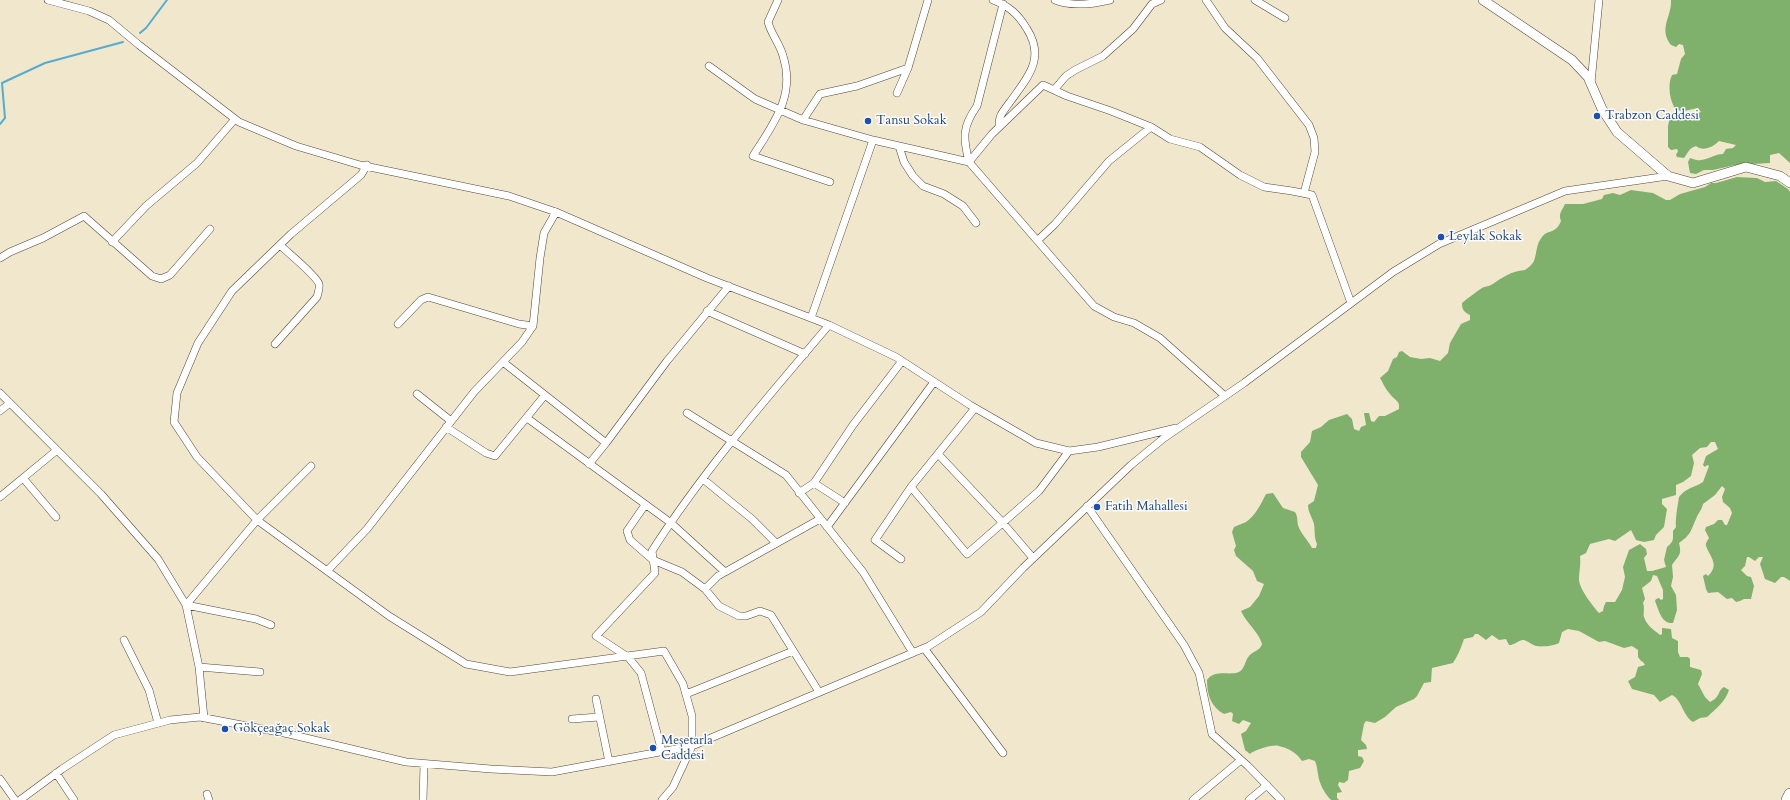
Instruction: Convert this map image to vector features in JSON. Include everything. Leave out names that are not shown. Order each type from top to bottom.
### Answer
[{"type":"main road","points":[[1787,800],[1790,794]]},
{"type":"street","points":[[48,0],[89,11],[109,20],[235,119],[296,146],[366,165],[510,196],[556,212],[730,286],[811,318],[902,361],[975,408],[1036,443],[1069,451],[1098,447],[1181,426]]},
{"type":"street","points":[[778,0],[768,22],[783,56],[786,72],[785,99],[781,110],[753,156],[830,182]]},
{"type":"street","points":[[897,93],[908,68],[928,0]]},
{"type":"street","points":[[993,0],[1003,4],[1019,16],[1032,37],[1035,52],[1032,72],[1000,116],[999,127]]},
{"type":"street","points":[[1055,0],[1082,4],[1095,4],[1110,0]]},
{"type":"street","points":[[1054,90],[1066,76],[1103,56],[1133,28],[1152,4],[1160,0]]},
{"type":"street","points":[[1206,0],[1225,28],[1257,58],[1309,125],[1314,138],[1315,152],[1304,193]]},
{"type":"street","points":[[1255,0],[1285,18]]},
{"type":"street","points":[[1483,0],[1572,60],[1588,76],[1602,109],[1617,132],[1668,176]]},
{"type":"street","points":[[1591,83],[1599,0]]},
{"type":"street","points":[[1003,4],[977,106],[969,118],[965,129],[964,143],[969,162],[1094,306],[1114,317],[1134,323],[1160,338],[1225,396]]},
{"type":"street","points":[[709,66],[755,99],[803,120],[873,140],[969,162]]},
{"type":"street","points":[[803,120],[820,94],[857,86],[908,68]]},
{"type":"street","points":[[969,162],[999,127],[1044,85],[1151,127],[1170,139],[1200,147],[1240,175],[1264,187],[1312,195],[1351,303]]},
{"type":"street","points":[[112,242],[146,206],[197,163],[235,119]]},
{"type":"street","points":[[1038,240],[1055,224],[1109,161],[1151,127]]},
{"type":"street","points":[[811,318],[873,140]]},
{"type":"street","points":[[899,146],[904,162],[913,176],[923,186],[944,194],[963,206],[976,223]]},
{"type":"street","points":[[366,165],[362,174],[280,245],[232,291],[198,344],[177,393],[174,422],[197,457],[257,520],[389,616],[466,664],[510,672],[664,651],[683,684],[686,694],[692,716],[692,746],[674,787],[662,800]]},
{"type":"street","points":[[20,800],[56,773],[114,735],[170,720],[204,718],[289,734],[406,762],[491,770],[552,772],[692,746],[924,648],[981,612],[1033,558],[1131,465],[1181,426],[1225,396],[1393,272],[1439,244],[1564,191],[1668,176],[1693,183],[1746,167],[1780,176],[1790,183]]},
{"type":"street","points":[[328,571],[367,529],[474,392],[522,342],[533,326],[544,233],[556,212]]},
{"type":"street","points":[[0,258],[10,252],[43,238],[84,216],[152,276],[161,279],[170,275],[210,229]]},
{"type":"street","points":[[275,344],[317,297],[319,292],[319,284],[313,276],[280,245]]},
{"type":"street","points":[[589,464],[606,444],[667,360],[707,311],[730,286]]},
{"type":"street","points":[[398,324],[420,300],[428,297],[520,324],[533,326]]},
{"type":"street","points":[[707,311],[805,354]]},
{"type":"street","points":[[662,752],[641,673],[628,657],[596,636],[655,573],[652,551],[671,523],[731,441],[829,326]]},
{"type":"street","points":[[800,493],[814,483],[853,425],[902,361]]},
{"type":"street","points":[[503,362],[606,444]]},
{"type":"street","points":[[827,527],[934,382]]},
{"type":"street","points":[[0,393],[101,494],[158,559],[186,605],[199,667],[204,718]]},
{"type":"street","points":[[417,394],[451,421]]},
{"type":"street","points":[[446,427],[486,453],[495,456],[545,395]]},
{"type":"street","points":[[0,411],[10,403]]},
{"type":"street","points":[[901,559],[876,540],[911,487],[975,408]]},
{"type":"street","points":[[687,413],[786,475],[863,572],[913,653]]},
{"type":"street","points":[[527,418],[671,523],[725,572]]},
{"type":"street","points":[[0,497],[57,450]]},
{"type":"street","points":[[911,487],[967,554],[1038,491],[1069,451]]},
{"type":"street","points":[[938,454],[1003,523],[1033,558]]},
{"type":"street","points":[[186,605],[257,520],[311,466]]},
{"type":"street","points":[[23,478],[56,517]]},
{"type":"street","points":[[703,479],[752,519],[776,543]]},
{"type":"street","points":[[814,483],[845,503]]},
{"type":"street","points":[[645,505],[627,531],[630,540],[653,560],[682,572],[705,589],[719,606],[739,616],[746,616],[760,611],[771,615],[819,692]]},
{"type":"street","points":[[1087,506],[1184,645],[1199,673],[1212,734],[1241,760],[1281,800]]},
{"type":"street","points":[[705,589],[718,576],[820,518]]},
{"type":"street","points":[[186,605],[256,619],[271,625]]},
{"type":"street","points":[[124,640],[149,690],[158,723]]},
{"type":"street","points":[[924,648],[1003,753]]},
{"type":"street","points":[[686,694],[793,651]]},
{"type":"street","points":[[199,667],[260,672]]},
{"type":"street","points":[[596,699],[609,762]]},
{"type":"street","points":[[572,719],[599,717]]},
{"type":"street","points":[[1193,800],[1241,760]]},
{"type":"street","points":[[423,800],[424,764]]},
{"type":"street","points":[[56,773],[74,800]]},
{"type":"street","points":[[0,779],[15,800]]},
{"type":"street","points":[[1249,800],[1267,785]]},
{"type":"green space","points":[[1671,0],[1790,0],[1790,163],[1779,153],[1770,155],[1770,163],[1735,165],[1713,170],[1704,170],[1696,174],[1690,173],[1688,162],[1690,158],[1698,160],[1723,154],[1726,149],[1733,148],[1736,145],[1719,141],[1705,149],[1696,146],[1690,149],[1684,158],[1677,157],[1677,149],[1671,150],[1668,147],[1668,126],[1670,117],[1676,116],[1680,118],[1684,114],[1687,117],[1701,112],[1698,108],[1684,111],[1676,110],[1671,98],[1669,88],[1670,79],[1672,75],[1677,74],[1681,59],[1685,54],[1683,45],[1679,44],[1676,47],[1671,45],[1667,39],[1666,22],[1670,12]]},
{"type":"green space","points":[[1737,177],[1757,178],[1765,182],[1776,181],[1790,192],[1790,581],[1784,577],[1781,577],[1775,583],[1765,579],[1760,564],[1763,557],[1759,557],[1755,561],[1747,557],[1745,566],[1741,570],[1747,576],[1751,577],[1754,586],[1751,599],[1744,599],[1736,602],[1732,598],[1727,599],[1718,592],[1708,593],[1703,576],[1706,574],[1708,576],[1712,572],[1714,565],[1712,557],[1706,546],[1709,538],[1705,530],[1706,527],[1714,524],[1718,520],[1722,520],[1725,525],[1727,525],[1732,513],[1730,508],[1723,502],[1722,497],[1725,489],[1722,486],[1715,495],[1703,504],[1690,532],[1679,543],[1680,553],[1672,565],[1673,577],[1671,586],[1676,595],[1677,610],[1673,623],[1669,623],[1663,619],[1655,601],[1659,598],[1661,600],[1663,599],[1663,590],[1657,576],[1653,575],[1651,581],[1642,588],[1645,599],[1643,603],[1644,617],[1647,623],[1660,635],[1662,634],[1662,628],[1671,629],[1672,638],[1678,641],[1678,652],[1680,657],[1688,657],[1690,659],[1690,667],[1701,670],[1702,674],[1698,684],[1705,697],[1710,702],[1716,698],[1720,690],[1724,687],[1729,690],[1723,702],[1707,717],[1700,718],[1693,722],[1687,716],[1678,700],[1672,695],[1660,702],[1654,695],[1632,689],[1628,681],[1635,677],[1638,667],[1645,665],[1638,657],[1638,650],[1632,646],[1624,648],[1605,641],[1599,642],[1579,631],[1568,629],[1562,632],[1559,643],[1551,646],[1536,646],[1522,640],[1509,645],[1506,639],[1499,640],[1492,635],[1486,640],[1478,634],[1475,634],[1473,637],[1464,639],[1453,663],[1432,668],[1431,682],[1424,683],[1414,699],[1396,707],[1385,717],[1375,723],[1366,721],[1361,740],[1366,745],[1367,749],[1358,750],[1358,756],[1362,757],[1364,761],[1360,768],[1349,771],[1348,780],[1344,783],[1339,782],[1338,785],[1342,792],[1337,793],[1337,798],[1339,800],[1331,800],[1324,791],[1319,781],[1315,761],[1309,759],[1302,761],[1292,751],[1279,746],[1264,748],[1250,754],[1245,750],[1241,734],[1246,731],[1251,723],[1243,720],[1239,724],[1232,721],[1233,714],[1231,712],[1224,714],[1216,708],[1209,696],[1207,685],[1207,680],[1214,675],[1241,671],[1249,656],[1260,648],[1262,644],[1258,635],[1241,611],[1250,607],[1259,596],[1264,584],[1257,581],[1253,571],[1236,556],[1234,550],[1236,546],[1232,532],[1234,527],[1246,522],[1255,513],[1266,494],[1273,493],[1283,508],[1295,512],[1300,531],[1312,548],[1316,548],[1317,544],[1314,524],[1308,505],[1314,501],[1318,485],[1301,457],[1301,452],[1310,442],[1312,431],[1321,427],[1329,420],[1347,414],[1352,419],[1354,429],[1359,431],[1361,427],[1366,425],[1364,413],[1369,413],[1371,421],[1374,422],[1379,416],[1385,416],[1399,409],[1398,402],[1380,378],[1388,371],[1393,359],[1397,357],[1399,352],[1402,351],[1410,357],[1421,359],[1430,358],[1440,361],[1448,353],[1450,343],[1461,324],[1470,320],[1470,315],[1466,313],[1462,307],[1462,303],[1483,287],[1490,286],[1511,273],[1525,270],[1530,266],[1534,261],[1540,240],[1544,235],[1554,230],[1559,225],[1561,221],[1560,214],[1565,204],[1583,204],[1602,199],[1604,195],[1613,193],[1620,195],[1631,190],[1653,193],[1666,200],[1670,200],[1680,194],[1705,187],[1711,183]],"holes":[[[1711,442],[1715,442],[1718,449],[1706,456],[1703,465],[1705,467],[1707,465],[1709,466],[1703,482],[1688,489],[1679,497],[1676,527],[1673,531],[1672,542],[1667,547],[1664,560],[1666,567],[1647,571],[1644,558],[1647,554],[1646,549],[1640,544],[1629,550],[1623,567],[1625,577],[1622,590],[1615,602],[1606,602],[1603,611],[1599,613],[1587,598],[1580,584],[1580,556],[1586,553],[1590,544],[1609,539],[1615,541],[1631,530],[1636,540],[1644,542],[1654,540],[1656,535],[1664,527],[1667,509],[1662,504],[1662,499],[1676,495],[1676,485],[1691,476],[1694,463],[1692,455],[1700,448],[1707,447]]]},
{"type":"waterway","points":[[140,33],[146,28],[167,0]]},
{"type":"waterway","points":[[0,124],[5,118],[2,83],[45,63],[123,42]]},
{"type":"place","name":"Trabzon Caddesi","points":[[1597,116]]},
{"type":"place","name":"Tansu Sokak","points":[[868,121]]},
{"type":"place","name":"Leylak Sokak","points":[[1441,237]]},
{"type":"place","name":"Fatih Mahallesi","points":[[1097,507]]},
{"type":"place","name":"Gökçeağaç Sokak","points":[[225,729]]},
{"type":"place","name":"Meşetarla Caddesi","points":[[653,748]]}]
